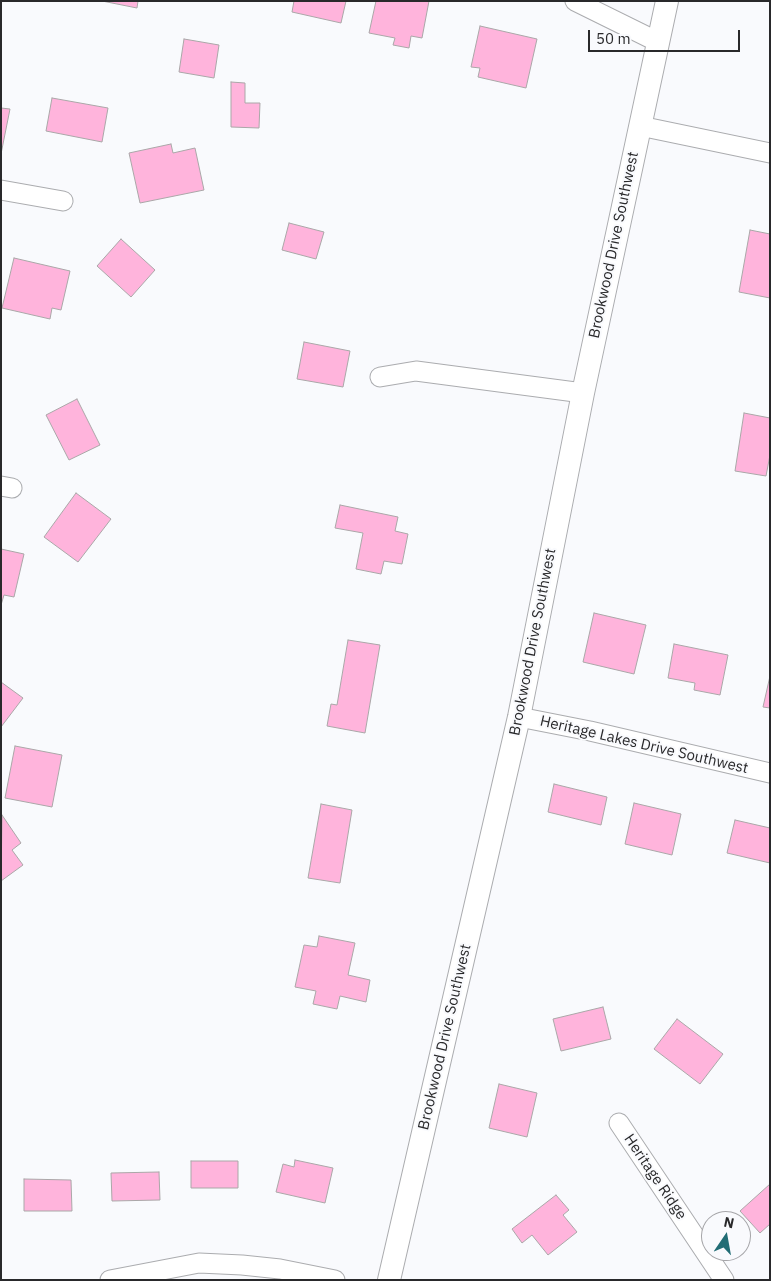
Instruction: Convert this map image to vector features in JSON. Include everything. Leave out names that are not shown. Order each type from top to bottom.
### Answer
[{"type":"street","points":[[575,1],[658,42]]},
{"type":"street","name":"Brookwood Drive Southwest","points":[[389,1280],[518,717],[582,393],[667,1]]},
{"type":"street","points":[[640,126],[770,153]]},
{"type":"street","points":[[1,190],[63,201]]},
{"type":"street","points":[[380,377],[416,372],[582,393]]},
{"type":"street","name":"Heritage Lakes Drive Southwest","points":[[518,717],[590,731],[770,773]]},
{"type":"street","name":"Heritage Ridge","points":[[619,1123],[724,1280]]},
{"type":"street","points":[[110,1280],[199,1263],[280,1269],[335,1280]]},
{"type":"building","points":[[102,1],[138,1],[137,8]]},
{"type":"building","points":[[294,1],[346,1],[341,23],[292,12]]},
{"type":"building","points":[[376,1],[429,1],[422,38],[411,36],[409,48],[393,45],[395,38],[369,33]]},
{"type":"building","points":[[480,26],[537,39],[526,88],[478,77],[480,68],[471,67]]},
{"type":"building","points":[[184,39],[219,45],[214,78],[179,72]]},
{"type":"building","points":[[231,82],[245,83],[245,103],[260,103],[259,128],[231,127]]},
{"type":"building","points":[[52,98],[108,108],[102,142],[46,131]]},
{"type":"building","points":[[1,108],[10,109],[1,154]]},
{"type":"building","points":[[171,144],[173,153],[195,148],[204,190],[140,203],[129,153]]},
{"type":"building","points":[[289,223],[324,232],[316,259],[282,250]]},
{"type":"building","points":[[750,230],[770,234],[770,298],[739,292]]},
{"type":"building","points":[[121,239],[155,270],[131,297],[97,266]]},
{"type":"building","points":[[14,258],[70,271],[61,310],[52,308],[50,319],[2,308]]},
{"type":"building","points":[[304,342],[350,351],[343,387],[297,379]]},
{"type":"building","points":[[77,399],[100,445],[69,460],[46,415]]},
{"type":"building","points":[[744,413],[770,418],[770,455],[766,476],[735,471]]},
{"type":"building","points":[[76,493],[111,519],[78,562],[44,537]]},
{"type":"building","points":[[340,505],[398,517],[395,531],[408,534],[402,564],[384,561],[381,574],[356,569],[363,533],[335,528]]},
{"type":"building","points":[[1,549],[24,554],[14,597],[4,595],[1,605]]},
{"type":"building","points":[[594,613],[646,625],[634,674],[583,662]]},
{"type":"building","points":[[348,640],[380,645],[365,733],[327,726],[331,704],[337,705]]},
{"type":"building","points":[[674,644],[728,655],[720,695],[694,690],[695,683],[668,678]]},
{"type":"building","points":[[770,676],[770,708],[763,707]]},
{"type":"building","points":[[1,682],[23,698],[1,727]]},
{"type":"building","points":[[15,746],[62,755],[52,807],[5,798]]},
{"type":"building","points":[[554,784],[607,797],[601,825],[548,812]]},
{"type":"building","points":[[634,803],[681,814],[672,855],[625,844]]},
{"type":"building","points":[[321,804],[352,810],[340,883],[308,878]]},
{"type":"building","points":[[2,815],[21,843],[12,850],[23,865],[1,881]]},
{"type":"building","points":[[735,820],[770,828],[770,863],[727,853]]},
{"type":"building","points":[[319,936],[355,943],[348,975],[370,980],[366,1002],[340,996],[337,1009],[313,1004],[316,991],[295,987],[304,945],[317,947]]},
{"type":"building","points":[[603,1007],[611,1039],[561,1051],[553,1019]]},
{"type":"building","points":[[677,1019],[723,1054],[700,1084],[654,1049]]},
{"type":"building","points":[[499,1084],[537,1093],[527,1137],[489,1128]]},
{"type":"building","points":[[295,1160],[333,1168],[325,1203],[276,1192],[283,1164],[294,1167]]},
{"type":"building","points":[[191,1161],[238,1161],[238,1188],[191,1188]]},
{"type":"building","points":[[159,1172],[160,1200],[112,1201],[111,1173]]},
{"type":"building","points":[[24,1179],[71,1180],[72,1211],[24,1211]]},
{"type":"building","points":[[770,1184],[770,1224],[760,1233],[751,1223],[751,1211],[740,1211]]},
{"type":"building","points":[[556,1195],[569,1210],[563,1215],[577,1232],[548,1255],[532,1235],[522,1243],[512,1229]]}]
